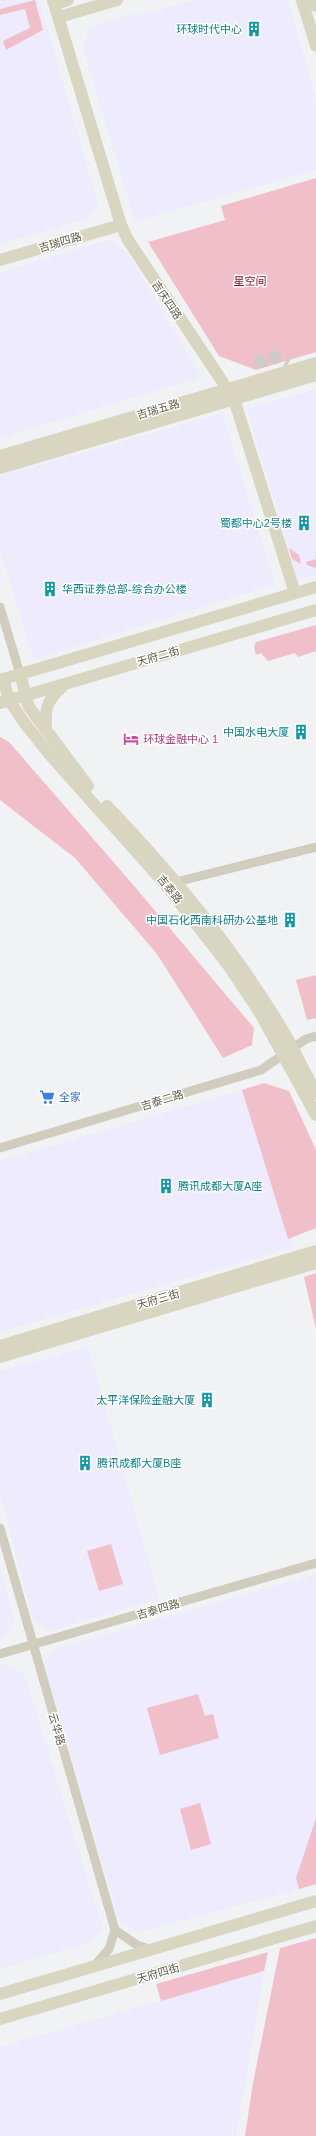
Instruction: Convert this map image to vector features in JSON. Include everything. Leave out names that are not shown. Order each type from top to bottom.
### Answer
[{"type":"street","points":[[54,2],[68,0]]},
{"type":"street","points":[[59,17],[117,0]]},
{"type":"street","points":[[302,0],[316,46]]},
{"type":"street","points":[[314,0],[316,6]]},
{"type":"street","name":"吉庆四路","points":[[54,2],[121,225],[128,240],[230,394],[295,593]]},
{"type":"street","name":"吉瑞四路","points":[[0,260],[121,225]]},
{"type":"street","name":"吉瑞五路","points":[[0,468],[230,394],[289,367],[316,362]]},
{"type":"street","name":"吉瑞五路","points":[[0,456],[230,394],[316,375]]},
{"type":"street","name":"天府二街","points":[[1,677],[20,674],[316,587]]},
{"type":"street","points":[[0,607],[20,674]]},
{"type":"street","name":"天府二街","points":[[5,702],[316,610]]},
{"type":"street","name":"吉泰路","points":[[20,674],[29,707],[88,786],[172,883],[238,964],[288,1052],[316,1094]]},
{"type":"street","name":"吉泰路","points":[[1,677],[5,702],[50,754],[172,883]]},
{"type":"street","points":[[46,730],[45,710],[51,696],[64,686],[80,679]]},
{"type":"street","points":[[172,883],[316,847]]},
{"type":"street","name":"吉泰二路","points":[[0,1148],[261,1070],[306,1039],[316,1036]]},
{"type":"street","name":"吉泰路","points":[[288,1052],[316,1115]]},
{"type":"street","name":"天府三街","points":[[0,1346],[316,1251]]},
{"type":"street","name":"天府三街","points":[[0,1357],[316,1263]]},
{"type":"street","name":"云华路","points":[[0,1528],[32,1645],[115,1930]]},
{"type":"street","name":"吉泰四路","points":[[0,1654],[316,1563]]},
{"type":"street","points":[[0,1994],[316,1901]]},
{"type":"street","name":"天府四街","points":[[0,2019],[316,1926]]},
{"type":"street","points":[[92,1967],[109,1949],[115,1930],[137,1945],[152,1950]]},
{"type":"shaded area","points":[[0,0],[39,0],[98,205],[89,218],[0,244]]},
{"type":"shaded area","points":[[195,0],[288,0],[316,99],[316,170],[135,221],[83,48],[90,27],[128,14],[145,14]]},
{"type":"shaded area","points":[[108,240],[128,253],[201,377],[0,438],[0,272]]},
{"type":"shaded area","points":[[316,389],[316,575],[298,580],[247,409]]},
{"type":"shaded area","points":[[222,413],[275,584],[34,660],[0,550],[0,476]]},
{"type":"shaded area","points":[[242,1090],[294,1247],[0,1332],[0,1161]]},
{"type":"shaded area","points":[[88,1347],[159,1598],[51,1631],[33,1621],[0,1493],[0,1371]]},
{"type":"shaded area","points":[[0,1569],[14,1620],[3,1639],[0,1639]]},
{"type":"shaded area","points":[[316,1574],[316,1818],[296,1878],[299,1889],[139,1932],[120,1924],[44,1664],[54,1649]]},
{"type":"shaded area","points":[[4,1664],[24,1673],[102,1927],[90,1943],[0,1969],[0,1665]]},
{"type":"shaded area","points":[[264,1971],[236,2136],[0,2136],[0,2047]]},
{"type":"green space","points":[[35,0],[43,30],[6,50],[3,41],[30,28],[25,9],[0,15],[0,9]]},
{"type":"green space","name":"星空间","points":[[316,178],[316,352],[256,370],[219,356],[148,242],[225,220],[221,206]]},
{"type":"green space","points":[[289,548],[299,555],[301,564],[292,559]]},
{"type":"green space","points":[[316,559],[316,568],[307,565],[306,562]]},
{"type":"green space","points":[[316,625],[316,651],[298,657],[295,653],[268,661],[261,653],[256,655],[254,647],[256,642]]},
{"type":"green space","points":[[0,737],[9,742],[129,880],[254,1028],[252,1045],[223,1058],[157,954],[75,858],[0,800]]},
{"type":"green space","points":[[316,975],[316,1018],[307,1020],[296,980]]},
{"type":"green space","points":[[264,1083],[289,1091],[316,1150],[316,1228],[288,1239],[242,1090]]},
{"type":"green space","points":[[316,1273],[316,1329],[304,1277]]},
{"type":"green space","points":[[111,1544],[123,1584],[99,1591],[87,1551]]},
{"type":"green space","points":[[198,1694],[205,1716],[213,1714],[219,1738],[160,1755],[147,1708]]},
{"type":"green space","points":[[200,1803],[211,1844],[191,1850],[180,1809]]},
{"type":"green space","points":[[316,1818],[316,1884],[299,1889],[296,1878]]},
{"type":"green space","points":[[316,1938],[316,2136],[245,2136],[253,2083],[280,1948]]},
{"type":"green space","points":[[268,1952],[264,1971],[161,2001],[156,1984]]},
{"type":"tunnel","points":[[264,385],[260,360],[266,355],[276,357],[288,364]]},
{"type":"place","name":"环球时代中心","points":[[254,29]]},
{"type":"place","name":"蜀都中心2号楼","points":[[304,523]]},
{"type":"place","name":"华西证券总部-综合办公楼","points":[[50,589]]},
{"type":"place","name":"中国水电大厦","points":[[301,732]]},
{"type":"place","name":"环球金融中心 1","points":[[131,739]]},
{"type":"place","name":"中国石化西南科研办公基地","points":[[290,920]]},
{"type":"place","name":"全家","points":[[47,1097]]},
{"type":"place","name":"腾讯成都大厦A座","points":[[166,1186]]},
{"type":"place","name":"太平洋保险金融大厦","points":[[207,1400]]},
{"type":"place","name":"腾讯成都大厦B座","points":[[85,1463]]}]
